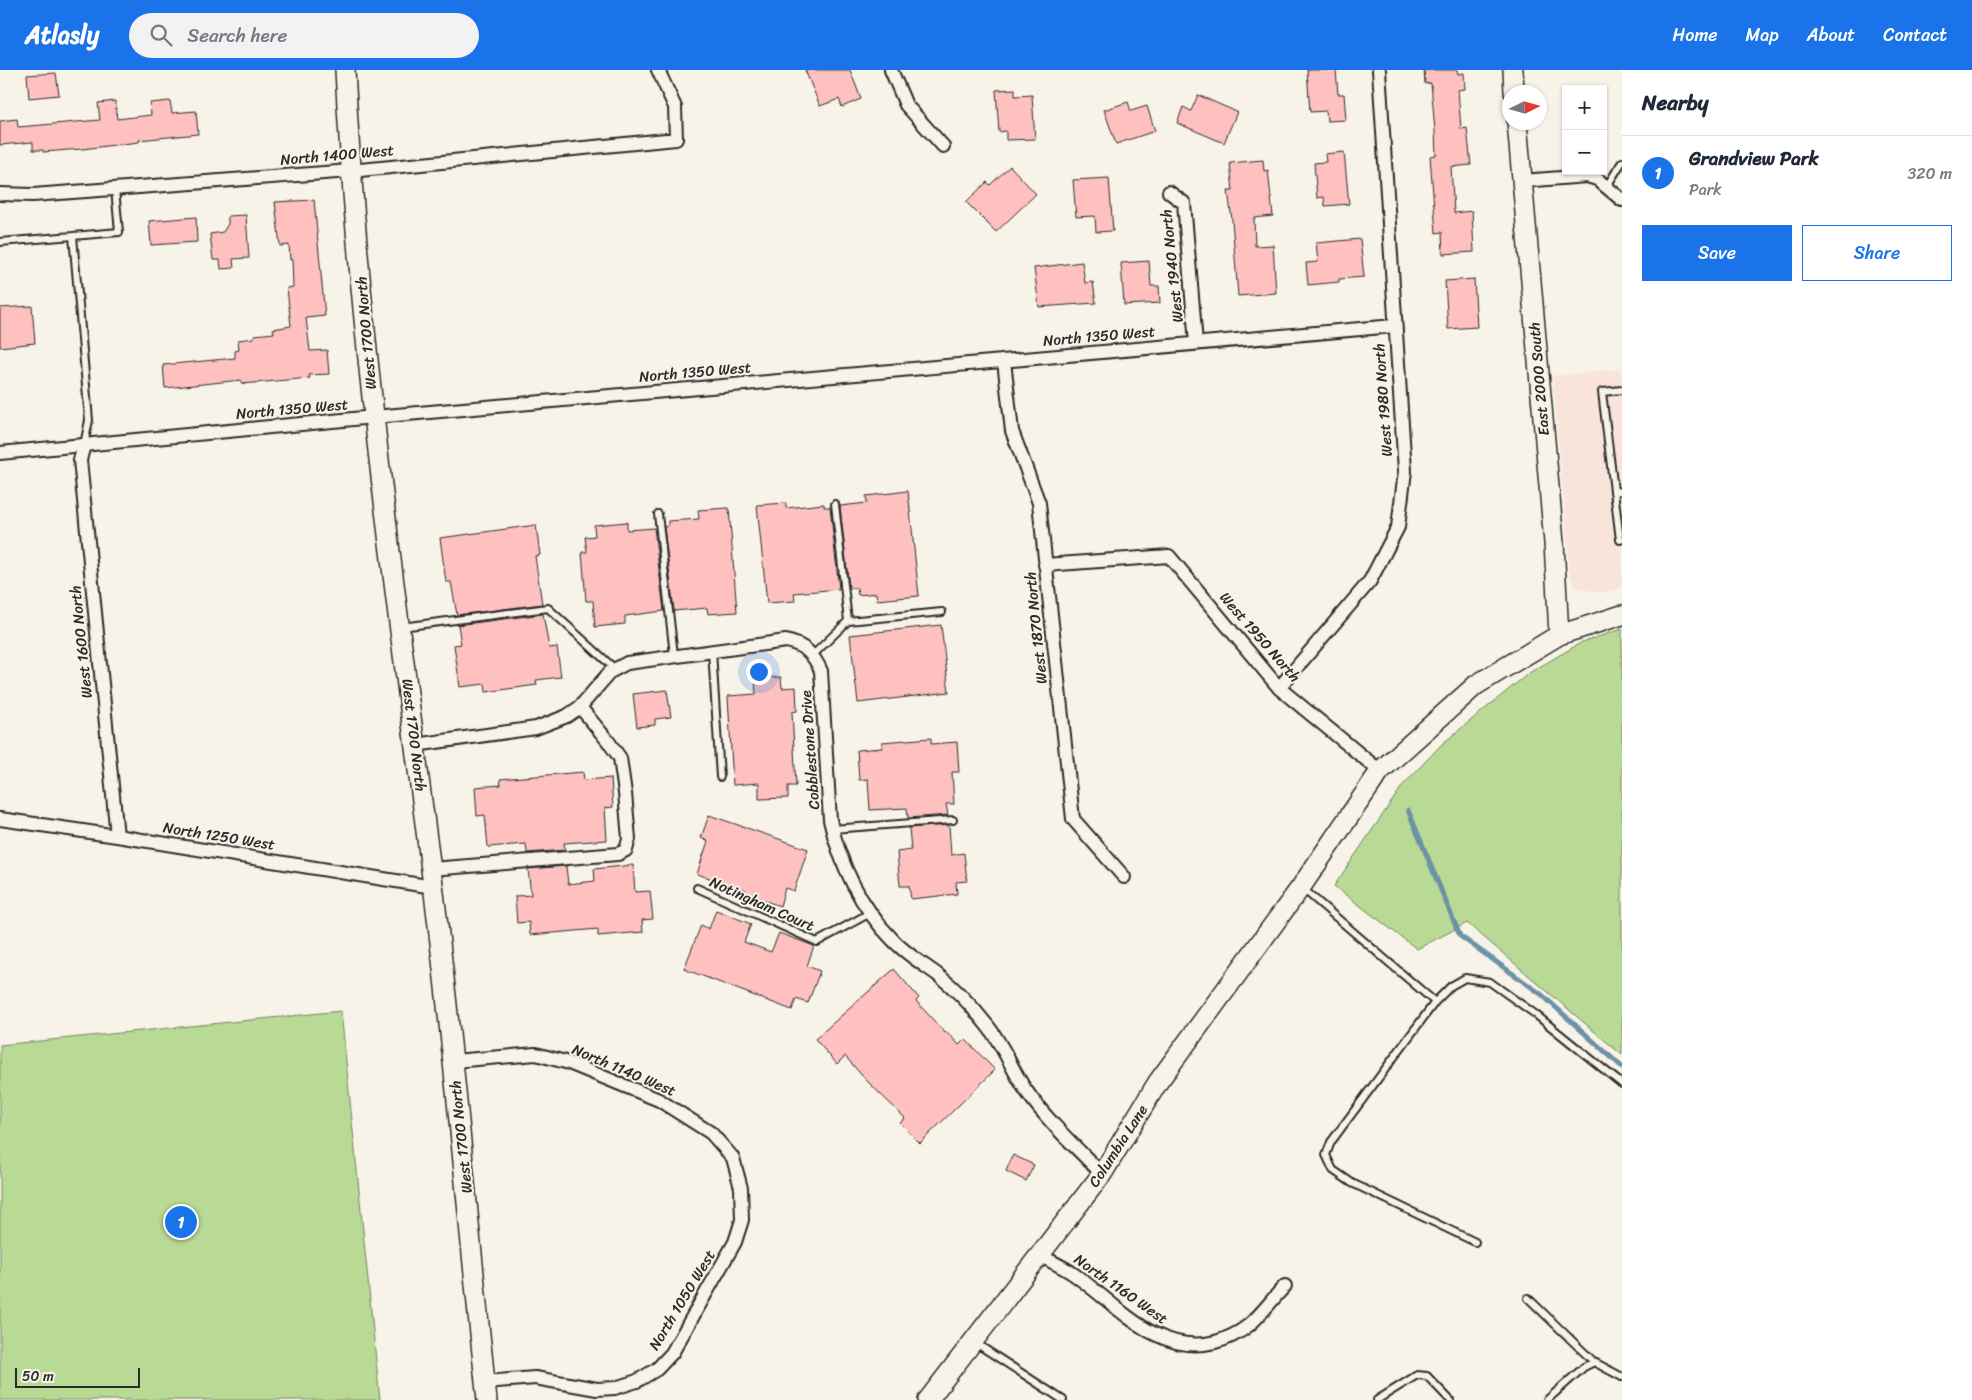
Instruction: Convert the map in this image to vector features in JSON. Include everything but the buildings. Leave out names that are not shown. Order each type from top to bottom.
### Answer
[{"type":"street","name":"West 1700 North","points":[[345,70],[350,171],[374,417],[432,878],[453,1061],[486,1391]]},
{"type":"street","name":"North 1400 West","points":[[0,194],[33,196],[350,171],[676,139],[675,107],[658,70]]},
{"type":"street","points":[[891,70],[906,105],[943,146]]},
{"type":"street","name":"West 1980 North","points":[[1279,688],[1370,581],[1398,527],[1405,472],[1394,326],[1379,70]]},
{"type":"street","points":[[1513,70],[1514,85]]},
{"type":"street","name":"East 2000 South","points":[[1518,130],[1554,543],[1559,635]]},
{"type":"street","points":[[1522,181],[1587,176],[1597,179],[1622,200]]},
{"type":"street","name":"West 1940 North","points":[[1169,192],[1184,203],[1196,343]]},
{"type":"street","name":"North 1350 West","points":[[0,453],[374,417],[1394,326]]},
{"type":"street","name":"West 1870 North","points":[[1004,361],[1012,431],[1039,504],[1074,819],[1124,877]]},
{"type":"street","name":"West 1600 North","points":[[84,445],[80,460],[117,836]]},
{"type":"street","name":"West 1950 North","points":[[1045,565],[1169,556],[1279,688],[1380,770]]},
{"type":"street","name":"Columbia Lane","points":[[928,1400],[1102,1174],[1158,1082],[1301,887],[1380,770],[1476,685],[1559,635],[1622,615]]},
{"type":"street","points":[[415,745],[536,728],[553,723],[580,707],[599,683],[615,669],[633,660],[786,641],[804,647],[813,655]]},
{"type":"street","name":"Cobblestone Drive","points":[[813,655],[821,670],[832,829],[844,864],[857,892],[870,913],[893,941],[939,976],[964,998],[988,1025],[1004,1049],[1024,1088],[1039,1108],[1102,1174]]},
{"type":"street","name":"North 1250 West","points":[[0,819],[432,878],[618,854],[626,850],[629,839],[620,758],[580,707]]},
{"type":"street","name":"North 1140 West","points":[[453,1061],[536,1054],[569,1063],[659,1100],[712,1133],[733,1158],[741,1188],[742,1220]]},
{"type":"street","name":"North 1050 West","points":[[486,1391],[535,1378],[606,1389],[637,1381],[656,1369],[668,1359],[677,1344],[735,1242],[742,1220]]},
{"type":"street","name":"North 1160 West","points":[[1039,1255],[1072,1273],[1149,1331],[1166,1340],[1180,1344],[1196,1345],[1210,1343],[1232,1336],[1248,1326],[1285,1286]]},
{"type":"lane","points":[[1607,186],[1622,162]]},
{"type":"lane","points":[[0,242],[119,232],[115,189]]},
{"type":"lane","points":[[72,236],[89,420],[84,445]]},
{"type":"lane","points":[[1622,390],[1602,392],[1620,540],[1622,539]]},
{"type":"lane","points":[[1614,492],[1622,491]]},
{"type":"lane","points":[[835,504],[848,621]]},
{"type":"lane","points":[[658,514],[674,655]]},
{"type":"lane","points":[[400,627],[548,608],[615,669]]},
{"type":"lane","points":[[813,655],[848,621],[942,612]]},
{"type":"lane","points":[[712,651],[720,776]]},
{"type":"lane","points":[[832,829],[953,820]]},
{"type":"lane","points":[[1301,887],[1435,1002]]},
{"type":"lane","name":"Notingham Court","points":[[697,888],[817,942],[870,913]]},
{"type":"lane","points":[[1475,1242],[1352,1183],[1333,1170],[1326,1155],[1331,1142],[1435,1002],[1451,986],[1465,978],[1490,982],[1536,1014],[1622,1084]]},
{"type":"lane","points":[[1528,1298],[1594,1362],[1622,1377]]},
{"type":"lane","points":[[973,1342],[1063,1400]]},
{"type":"lane","points":[[1547,1400],[1584,1367],[1594,1362]]},
{"type":"lane","points":[[1377,1400],[1417,1374],[1427,1376],[1450,1400]]},
{"type":"shaded area","points":[[1622,369],[1622,588],[1607,592],[1590,591],[1575,587],[1570,574],[1553,376]]},
{"type":"green space","points":[[1622,629],[1622,1055],[1467,923],[1417,949],[1334,886],[1403,785],[1442,744],[1529,673],[1582,642]]},
{"type":"green space","points":[[341,1011],[380,1400],[0,1400],[0,1045]]},
{"type":"waterway","points":[[1408,810],[1460,936],[1541,994],[1622,1067]]},
{"type":"place","name":"Grandview Park","points":[[181,1222]]}]
